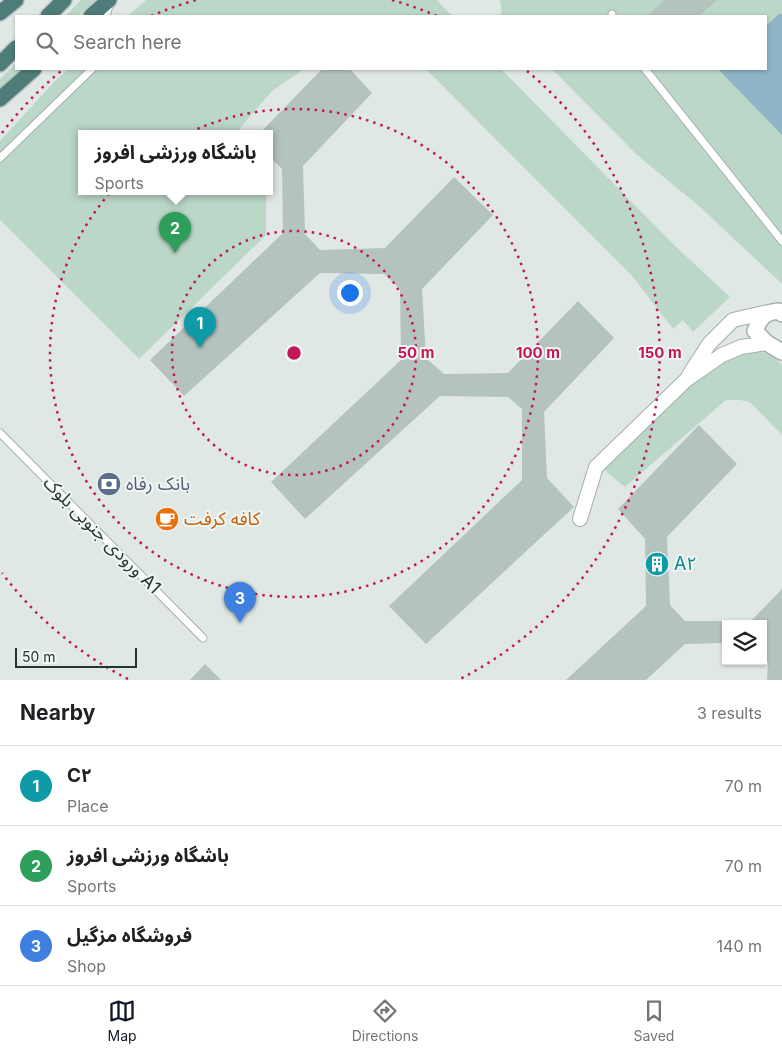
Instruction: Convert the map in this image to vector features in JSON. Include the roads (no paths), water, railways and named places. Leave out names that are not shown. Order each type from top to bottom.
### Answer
[{"type":"highway","points":[[0,14],[16,0]]},
{"type":"highway","points":[[49,15],[64,0]]},
{"type":"highway","points":[[92,15],[110,0]]},
{"type":"highway","points":[[0,64],[15,49]]},
{"type":"highway","points":[[0,99],[33,70]]},
{"type":"street","points":[[775,313],[760,320],[755,331],[767,343],[782,352]]},
{"type":"street","points":[[686,380],[709,344],[733,320],[775,313]]},
{"type":"street","points":[[580,518],[596,467],[686,380],[722,355],[741,347],[767,343]]},
{"type":"lane","points":[[106,15],[110,0]]},
{"type":"lane","points":[[0,158],[91,70]]},
{"type":"lane","points":[[646,70],[782,241]]},
{"type":"lane","name":"ورودی جنوبی بلوک A1","points":[[0,433],[203,638]]},
{"type":"water","points":[[780,13],[782,15],[782,135],[719,70],[767,70],[767,25]]},
{"type":"place","name":"باشگاه ورزشی افروز","points":[[175,253]]},
{"type":"place","name":"C۲","points":[[200,348]]},
{"type":"place","name":"بانک رفاه","points":[[109,484]]},
{"type":"place","name":"کافه کرفت","points":[[167,519]]},
{"type":"place","name":"A۲","points":[[657,564]]},
{"type":"place","name":"فروشگاه مزگیل","points":[[240,623]]}]
